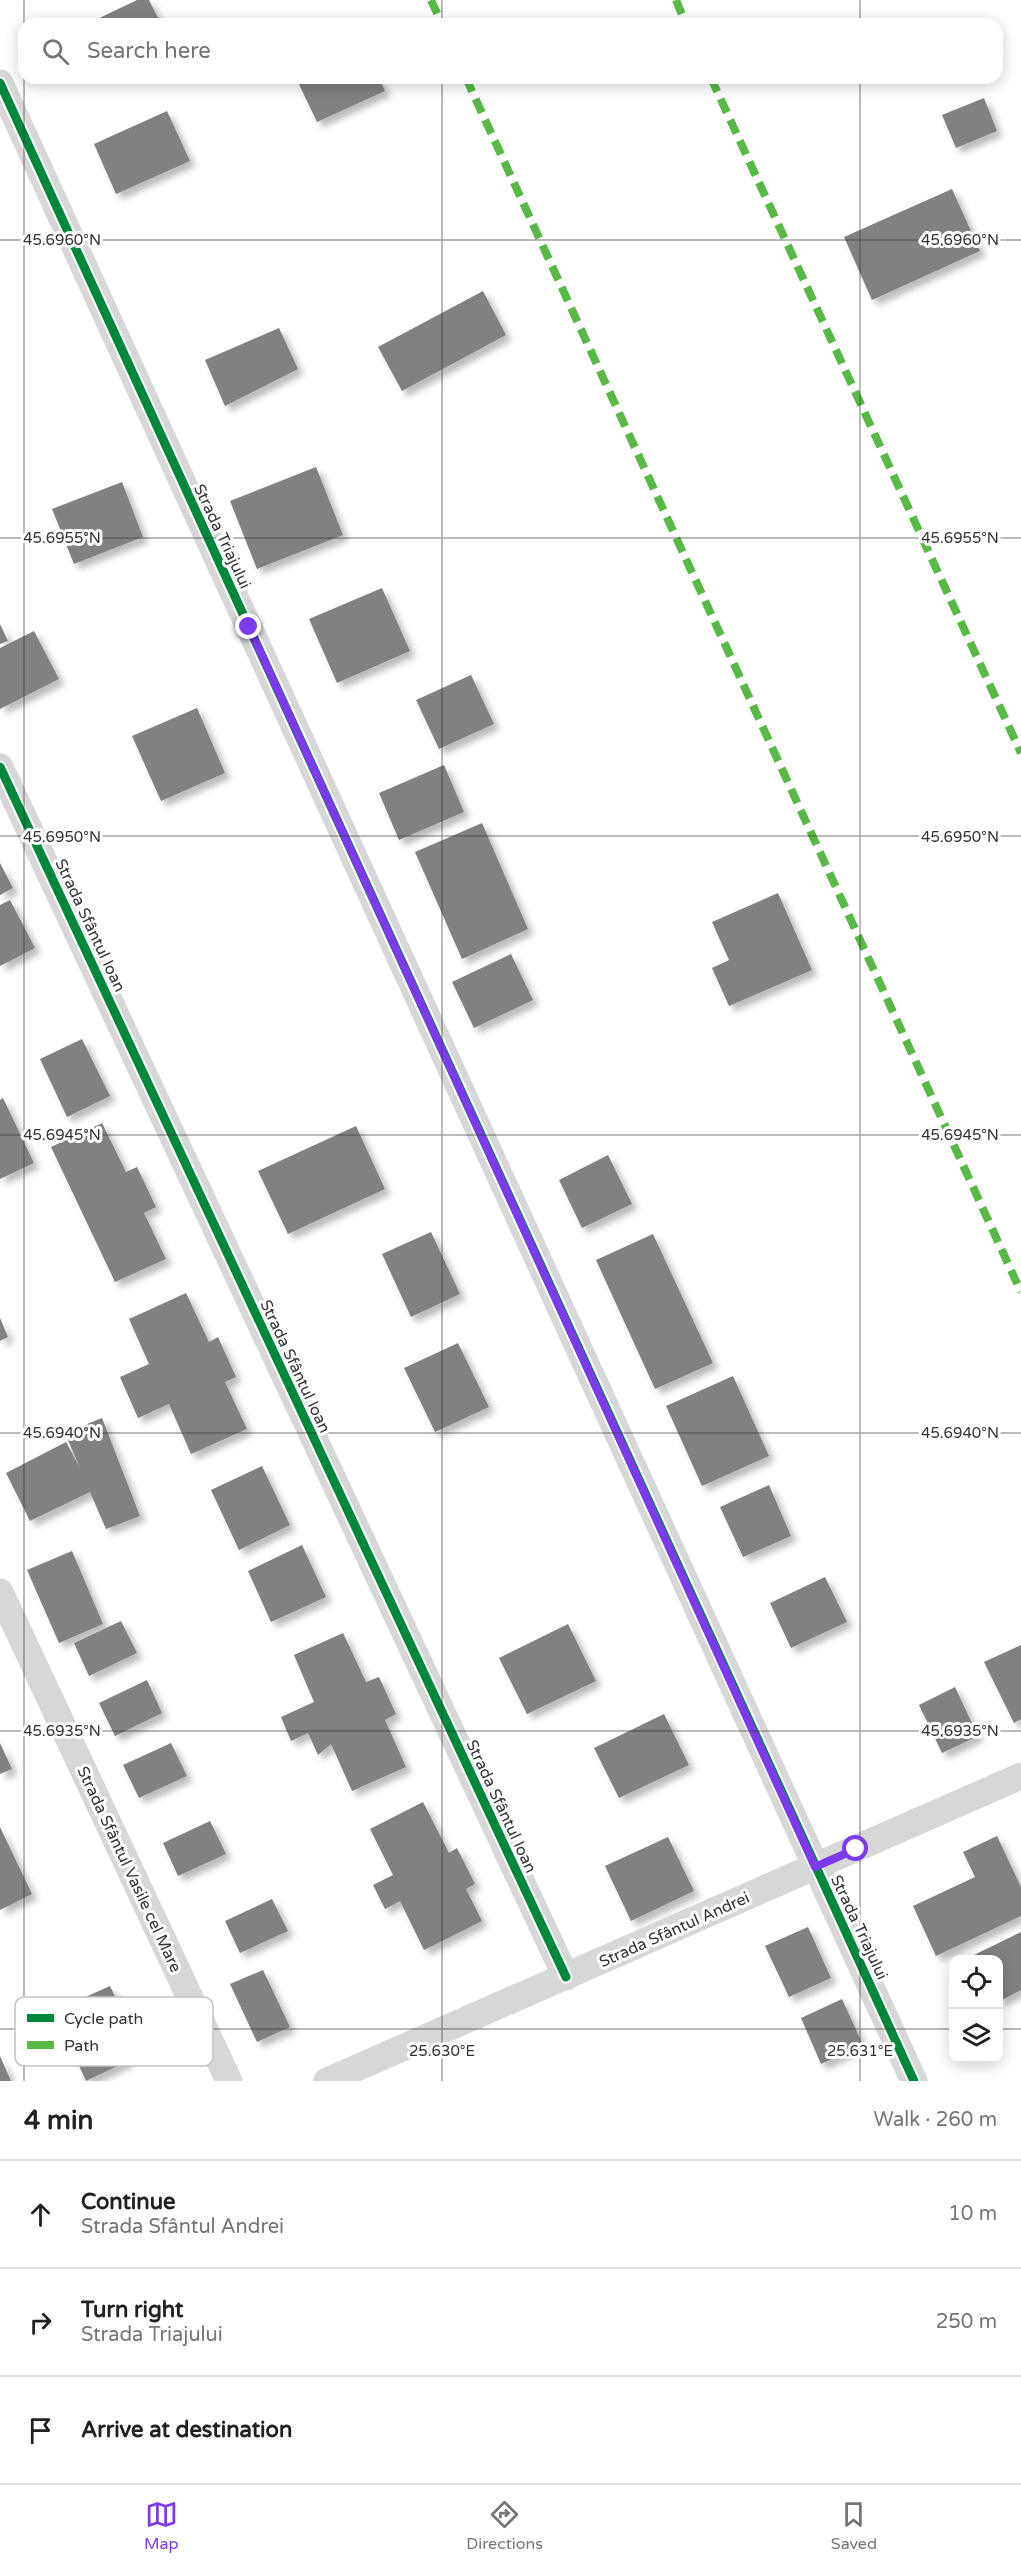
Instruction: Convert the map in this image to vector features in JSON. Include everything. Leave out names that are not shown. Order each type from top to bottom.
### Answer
[{"type":"street","name":"Strada Triajului","points":[[0,83],[914,2081]]},
{"type":"street","name":"Strada Sfântul Ioan","points":[[0,767],[566,1977]]},
{"type":"street","name":"Strada Sfântul Vasile cel Mare","points":[[0,1592],[190,1997]]},
{"type":"street","name":"Strada Sfântul Andrei","points":[[327,2081],[1021,1776]]},
{"type":"street","name":"Strada Sfântul Vasile cel Mare","points":[[213,2047],[229,2081]]},
{"type":"building","points":[[137,0],[149,0],[158,18],[100,18]]},
{"type":"building","points":[[299,84],[382,84],[385,91],[317,122]]},
{"type":"building","points":[[984,98],[997,131],[956,148],[942,115]]},
{"type":"building","points":[[167,111],[190,161],[116,194],[94,144]]},
{"type":"building","points":[[952,189],[980,251],[872,300],[844,237]]},
{"type":"building","points":[[483,291],[506,335],[402,391],[378,347]]},
{"type":"building","points":[[279,328],[298,369],[225,406],[205,360]]},
{"type":"building","points":[[316,467],[343,535],[257,569],[230,501]]},
{"type":"building","points":[[122,482],[143,537],[74,564],[52,509]]},
{"type":"building","points":[[382,588],[410,651],[337,683],[309,619]]},
{"type":"building","points":[[0,624],[8,641],[0,644]]},
{"type":"building","points":[[34,631],[59,679],[0,709],[0,648]]},
{"type":"building","points":[[471,675],[494,724],[439,749],[416,700]]},
{"type":"building","points":[[197,708],[225,773],[161,801],[132,736]]},
{"type":"building","points":[[444,765],[464,812],[399,840],[379,793]]},
{"type":"building","points":[[482,823],[528,929],[462,959],[415,852]]},
{"type":"building","points":[[0,863],[13,888],[0,895]]},
{"type":"building","points":[[778,893],[812,970],[729,1006],[712,968],[729,960],[712,922]]},
{"type":"building","points":[[10,900],[35,948],[0,966],[0,905]]},
{"type":"building","points":[[511,954],[533,1000],[474,1028],[452,982]]},
{"type":"building","points":[[82,1039],[110,1096],[67,1117],[40,1059]]},
{"type":"building","points":[[3,1098],[34,1163],[0,1179],[0,1100]]},
{"type":"building","points":[[102,1123],[126,1172],[137,1167],[156,1207],[144,1213],[166,1259],[115,1282],[51,1147]]},
{"type":"building","points":[[356,1126],[385,1189],[288,1234],[258,1171]]},
{"type":"building","points":[[608,1155],[632,1204],[582,1228],[559,1180]]},
{"type":"building","points":[[431,1232],[460,1294],[411,1317],[382,1254]]},
{"type":"building","points":[[653,1234],[713,1363],[655,1389],[596,1260]]},
{"type":"building","points":[[186,1293],[209,1342],[218,1337],[236,1377],[225,1382],[247,1429],[191,1454],[169,1404],[138,1418],[120,1377],[149,1364],[129,1319]]},
{"type":"building","points":[[0,1318],[8,1337],[0,1341]]},
{"type":"building","points":[[458,1343],[489,1407],[435,1432],[404,1368]]},
{"type":"building","points":[[733,1376],[769,1456],[702,1486],[666,1406]]},
{"type":"building","points":[[102,1418],[140,1516],[106,1529],[90,1492],[30,1521],[6,1473],[66,1442],[80,1468],[65,1433]]},
{"type":"building","points":[[262,1466],[290,1525],[239,1550],[211,1490]]},
{"type":"building","points":[[769,1485],[791,1536],[743,1557],[720,1507]]},
{"type":"building","points":[[302,1545],[326,1597],[271,1622],[248,1571]]},
{"type":"building","points":[[72,1551],[103,1624],[59,1643],[27,1570]]},
{"type":"building","points":[[825,1577],[847,1622],[791,1648],[770,1603]]},
{"type":"building","points":[[121,1621],[137,1653],[89,1676],[74,1643]]},
{"type":"building","points":[[568,1624],[596,1681],[527,1714],[499,1658]]},
{"type":"building","points":[[343,1633],[366,1682],[379,1677],[396,1714],[385,1720],[406,1767],[352,1791],[331,1744],[318,1755],[308,1733],[291,1741],[281,1717],[314,1702],[294,1655]]},
{"type":"building","points":[[1021,1645],[1021,1719],[1014,1723],[984,1662]]},
{"type":"building","points":[[147,1680],[162,1713],[115,1736],[99,1703]]},
{"type":"building","points":[[955,1687],[978,1736],[942,1753],[919,1705]]},
{"type":"building","points":[[664,1714],[689,1765],[619,1798],[594,1748]]},
{"type":"building","points":[[0,1743],[12,1769],[0,1774]]},
{"type":"building","points":[[171,1743],[187,1776],[139,1798],[123,1765]]},
{"type":"building","points":[[423,1802],[449,1853],[457,1848],[475,1884],[466,1889],[482,1921],[424,1950],[400,1901],[385,1909],[373,1885],[393,1875],[370,1829]]},
{"type":"building","points":[[210,1821],[226,1854],[178,1876],[163,1843]]},
{"type":"building","points":[[0,1827],[32,1894],[0,1910]]},
{"type":"building","points":[[997,1836],[1021,1887],[1021,1916],[936,1956],[913,1906],[975,1877],[963,1852]]},
{"type":"building","points":[[668,1837],[694,1891],[631,1921],[605,1866]]},
{"type":"building","points":[[272,1899],[288,1931],[240,1953],[225,1921]]},
{"type":"building","points":[[808,1927],[831,1978],[789,1997],[765,1946]]},
{"type":"building","points":[[1021,1932],[1021,1990],[1003,1999],[1003,1955],[974,1955]]},
{"type":"building","points":[[263,1970],[290,2027],[257,2042],[230,1984]]},
{"type":"building","points":[[110,1986],[115,1997],[85,1997]]},
{"type":"building","points":[[842,1999],[863,2045],[821,2064],[801,2018]]},
{"type":"building","points":[[0,2056],[11,2081],[0,2081]]},
{"type":"building","points":[[79,2066],[118,2066],[86,2081]]},
{"type":"marked path","points":[[431,0],[439,18]]},
{"type":"marked path","points":[[676,0],[684,18]]},
{"type":"marked path","points":[[469,84],[1021,1292]]},
{"type":"marked path","points":[[714,84],[1021,753]]},
{"type":"cycle path","points":[[0,83],[914,2081]]},
{"type":"cycle path","points":[[0,767],[566,1977]]},
{"type":"route","points":[[249,627],[815,1867],[856,1849]]}]
